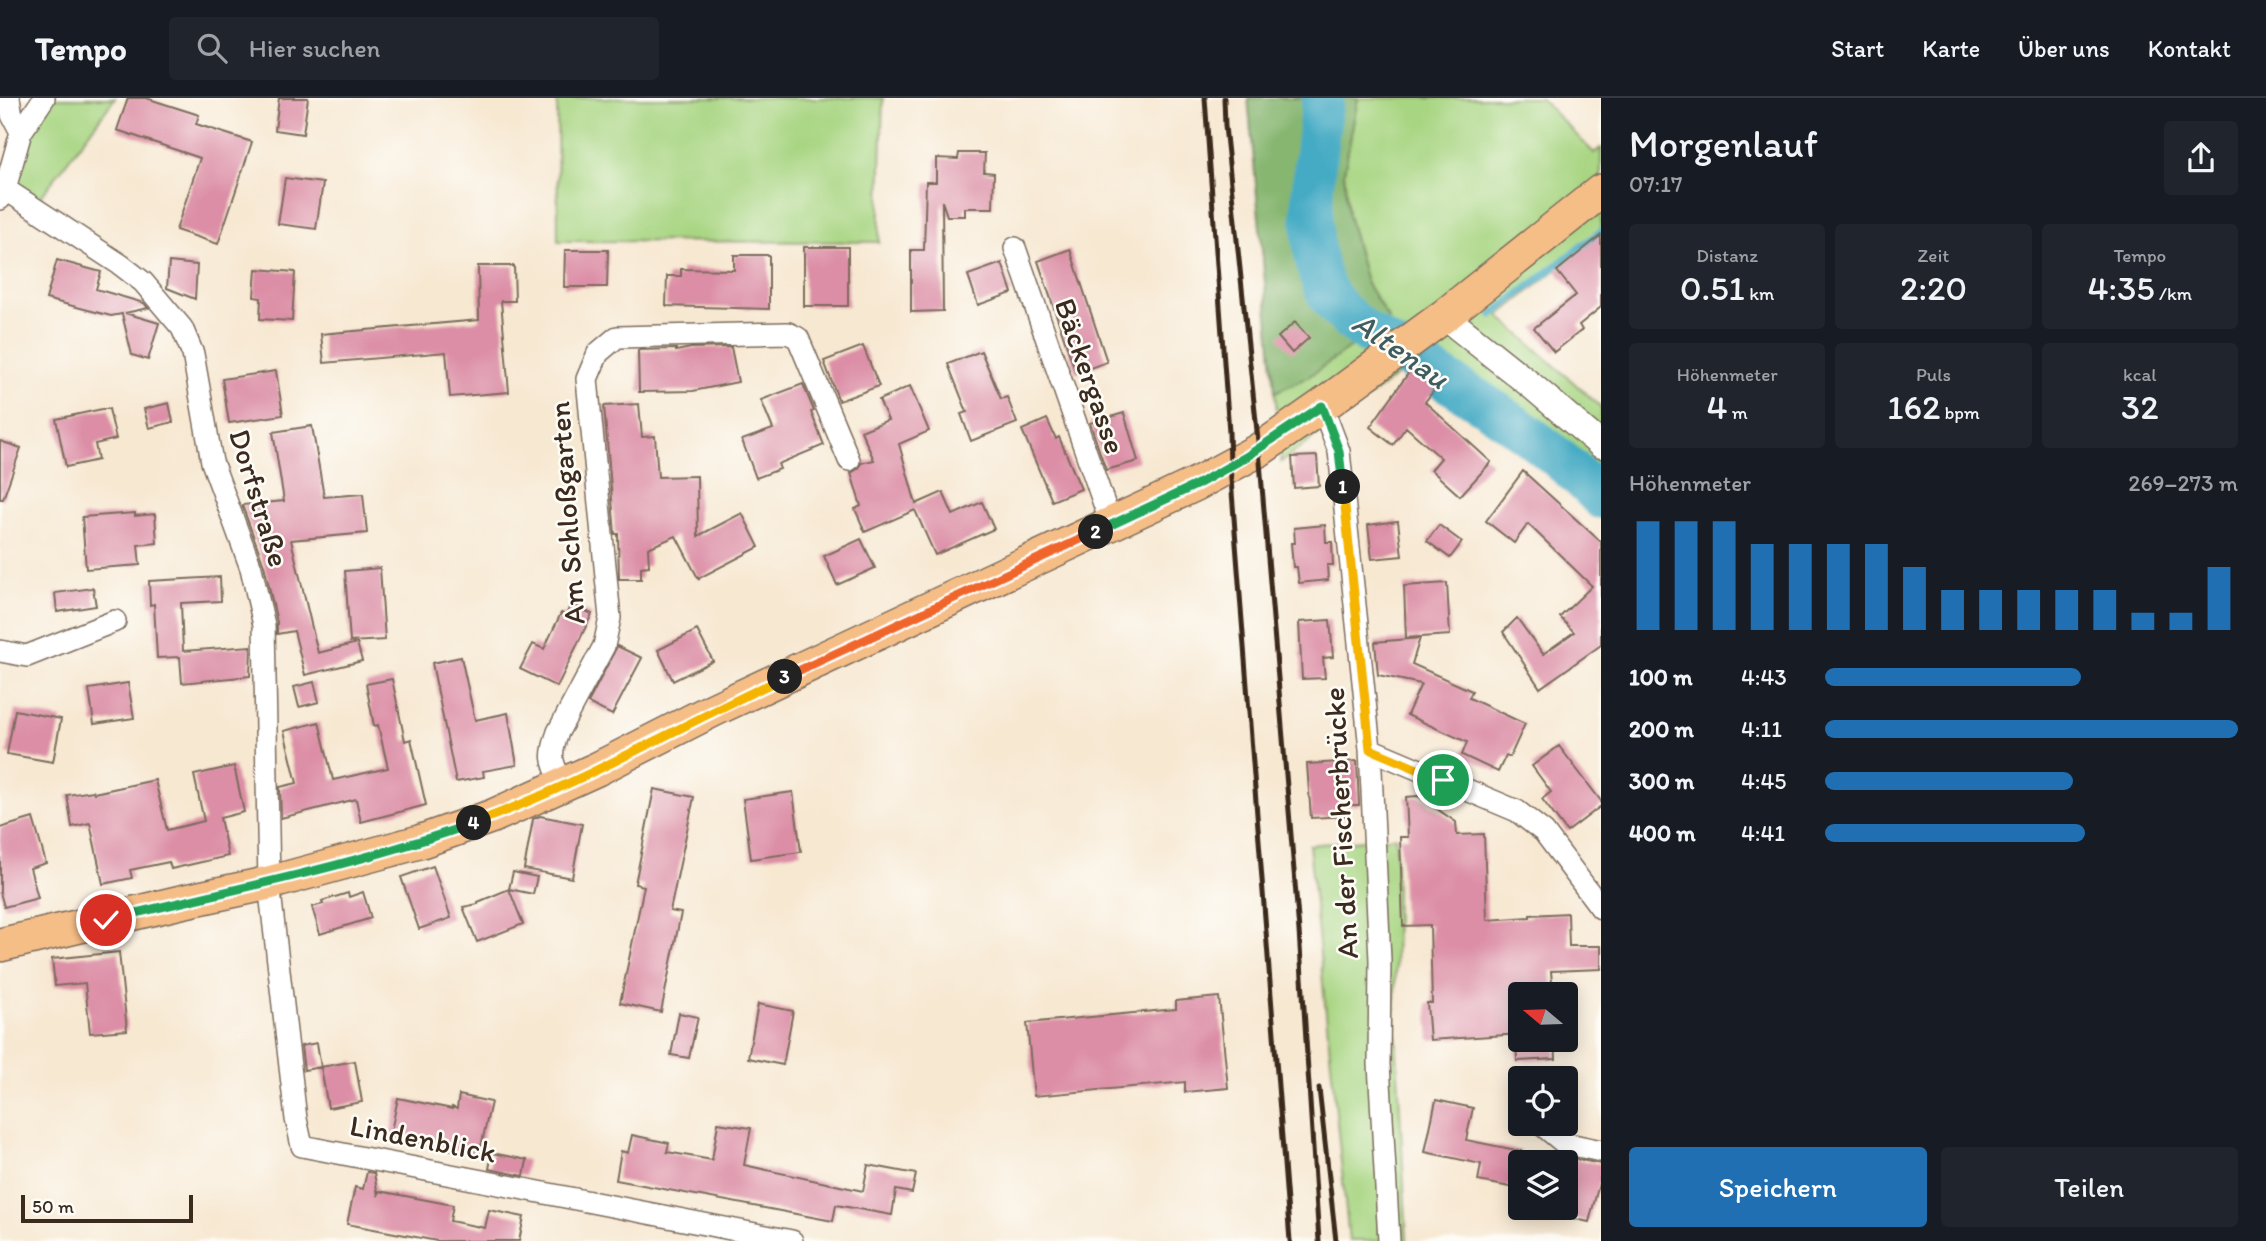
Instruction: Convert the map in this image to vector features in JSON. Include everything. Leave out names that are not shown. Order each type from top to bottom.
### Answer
[{"type":"main road","points":[[0,945],[269,883],[419,842],[493,816],[564,785],[713,710],[1196,485],[1246,457],[1322,406],[1444,316],[1601,191]]},
{"type":"street","points":[[9,98],[12,114],[21,132]]},
{"type":"street","points":[[3,194],[21,132],[44,98]]},
{"type":"street","name":"Dorfstraße","points":[[3,194],[121,265],[143,282],[182,328],[193,354],[212,462],[251,568],[264,625],[269,883]]},
{"type":"street","name":"Bäckergasse","points":[[1015,248],[1111,524]]},
{"type":"street","points":[[1444,316],[1601,445]]},
{"type":"street","name":"Am Schloßgarten","points":[[564,785],[551,762],[553,746],[604,646],[610,618],[587,379],[598,353],[617,337],[788,333],[798,338],[849,460]]},
{"type":"street","name":"An der Fischerbrücke","points":[[1322,406],[1339,451],[1370,749],[1380,960],[1379,1064],[1389,1241]]},
{"type":"street","points":[[0,651],[27,656],[115,621]]},
{"type":"street","points":[[1370,749],[1517,811],[1544,832],[1601,908]]},
{"type":"street","name":"Lindenblick","points":[[269,883],[296,1119],[302,1146],[792,1241]]},
{"type":"street","points":[[1556,1136],[1564,1143],[1601,1152]]},
{"type":"green space","points":[[44,98],[115,98],[33,207],[5,189]]},
{"type":"green space","points":[[557,98],[883,98],[879,242],[558,241]]},
{"type":"green space","points":[[1248,98],[1358,98],[1344,172],[1348,215],[1366,282],[1389,320],[1308,377],[1275,392]]},
{"type":"green space","points":[[1358,98],[1540,98],[1594,153],[1601,148],[1601,233],[1499,316],[1601,407],[1601,517],[1540,454],[1411,365],[1281,462],[1275,392],[1308,377],[1389,320],[1366,282],[1348,215],[1344,172]]},
{"type":"green space","points":[[1396,837],[1395,1016],[1407,1241],[1349,1241],[1309,845]]},
{"type":"building","points":[[128,98],[146,98],[199,115],[196,124],[252,142],[218,244],[176,230],[200,158],[117,130]]},
{"type":"building","points":[[279,98],[308,98],[303,134],[275,130]]},
{"type":"building","points":[[959,153],[985,153],[984,172],[994,173],[993,208],[965,208],[965,216],[947,216],[942,201],[943,311],[911,312],[911,250],[924,250],[926,182],[936,182],[936,158],[958,159]]},
{"type":"building","points":[[285,178],[323,183],[316,229],[278,224]]},
{"type":"building","points":[[1601,235],[1601,307],[1579,325],[1582,330],[1554,352],[1534,328],[1576,295],[1557,271]]},
{"type":"building","points":[[804,247],[848,247],[848,306],[804,306]]},
{"type":"building","points":[[1070,249],[1107,362],[1076,373],[1038,261]]},
{"type":"building","points":[[565,250],[608,250],[607,287],[564,287]]},
{"type":"building","points":[[734,255],[769,255],[769,309],[666,306],[667,276],[681,276],[681,269],[734,270]]},
{"type":"building","points":[[57,260],[101,272],[96,289],[144,303],[148,308],[125,313],[159,323],[148,360],[132,355],[122,314],[111,316],[46,299]]},
{"type":"building","points":[[169,262],[197,265],[195,299],[167,288]]},
{"type":"building","points":[[1002,263],[1012,293],[978,305],[968,275]]},
{"type":"building","points":[[478,266],[514,266],[515,301],[501,301],[509,392],[450,397],[446,352],[324,363],[321,334],[479,320]]},
{"type":"building","points":[[256,269],[295,272],[292,321],[260,319],[261,298],[254,297]]},
{"type":"building","points":[[1295,322],[1309,338],[1292,353],[1278,337]]},
{"type":"building","points":[[863,346],[879,386],[839,401],[824,361]]},
{"type":"building","points":[[731,347],[738,382],[693,391],[639,392],[638,350],[676,351]]},
{"type":"building","points":[[981,351],[1001,399],[1007,397],[1017,423],[971,441],[961,414],[967,412],[948,364]]},
{"type":"building","points":[[276,371],[283,415],[229,423],[222,379]]},
{"type":"building","points":[[1410,371],[1435,389],[1425,402],[1491,462],[1460,496],[1431,470],[1441,458],[1406,427],[1393,445],[1370,427]]},
{"type":"building","points":[[803,384],[824,445],[778,464],[780,469],[756,478],[742,440],[773,429],[761,400]]},
{"type":"building","points":[[910,386],[929,431],[899,444],[916,504],[943,492],[953,515],[982,502],[994,529],[935,555],[915,510],[865,532],[855,509],[861,506],[851,473],[859,468],[861,463],[874,460],[861,431],[888,420],[879,400]]},
{"type":"building","points":[[169,403],[173,422],[149,428],[144,409]]},
{"type":"building","points":[[639,404],[642,437],[655,436],[658,477],[697,476],[698,536],[742,513],[759,547],[699,580],[676,536],[648,548],[649,566],[641,567],[641,579],[619,579],[618,534],[615,534],[604,406]]},
{"type":"building","points":[[109,409],[116,439],[95,444],[98,460],[66,467],[56,419]]},
{"type":"building","points":[[1124,413],[1138,461],[1106,470],[1090,423]]},
{"type":"building","points":[[1047,419],[1056,439],[1059,437],[1081,489],[1052,501],[1022,430]]},
{"type":"building","points":[[312,426],[324,497],[363,494],[367,533],[291,540],[318,653],[357,643],[362,661],[305,675],[294,631],[277,634],[277,622],[264,565],[242,505],[284,501],[273,432]]},
{"type":"building","points":[[0,441],[21,448],[3,499],[0,499]]},
{"type":"building","points":[[1317,456],[1319,486],[1294,488],[1292,457]]},
{"type":"building","points":[[1523,471],[1601,542],[1601,645],[1540,688],[1503,632],[1517,618],[1543,654],[1574,632],[1560,617],[1592,586],[1528,524],[1514,543],[1486,521]]},
{"type":"building","points":[[135,513],[135,516],[155,514],[157,543],[138,545],[140,565],[86,569],[82,517]]},
{"type":"building","points":[[1398,521],[1402,556],[1372,559],[1368,525]]},
{"type":"building","points":[[1325,525],[1326,542],[1332,542],[1333,565],[1327,565],[1328,580],[1299,583],[1297,567],[1293,567],[1291,543],[1295,543],[1294,528]]},
{"type":"building","points":[[1439,525],[1462,542],[1450,558],[1427,541]]},
{"type":"building","points":[[861,539],[875,568],[837,585],[824,556]]},
{"type":"building","points":[[380,568],[385,640],[350,642],[345,571]]},
{"type":"building","points":[[220,577],[221,601],[181,603],[183,651],[251,646],[250,676],[182,683],[180,657],[157,658],[154,604],[150,605],[149,581]]},
{"type":"building","points":[[1447,583],[1450,635],[1406,638],[1404,586]]},
{"type":"building","points":[[93,588],[96,606],[57,612],[55,593]]},
{"type":"building","points":[[571,604],[592,614],[557,687],[520,669],[533,644],[544,649],[561,613],[566,615]]},
{"type":"building","points":[[1330,620],[1333,657],[1323,658],[1325,678],[1302,679],[1299,622]]},
{"type":"building","points":[[697,630],[713,661],[673,681],[658,650]]},
{"type":"building","points":[[1420,638],[1412,664],[1472,691],[1469,698],[1525,724],[1510,757],[1506,755],[1498,772],[1462,755],[1467,742],[1407,715],[1421,684],[1378,675],[1375,642]]},
{"type":"building","points":[[617,646],[642,658],[612,715],[588,703]]},
{"type":"building","points":[[461,657],[475,720],[508,713],[517,765],[483,771],[484,777],[456,782],[432,663]]},
{"type":"building","points":[[392,679],[405,741],[411,739],[426,805],[361,822],[356,799],[281,818],[280,787],[297,783],[284,731],[319,722],[333,780],[388,768],[378,725],[374,726],[366,684]]},
{"type":"building","points":[[314,682],[319,702],[299,707],[294,687]]},
{"type":"building","points":[[128,683],[134,718],[94,724],[89,689]]},
{"type":"building","points":[[15,710],[61,719],[53,762],[7,754]]},
{"type":"building","points":[[1559,746],[1601,801],[1601,806],[1567,832],[1542,799],[1551,792],[1532,766]]},
{"type":"building","points":[[1357,761],[1359,805],[1344,805],[1345,816],[1311,818],[1307,764]]},
{"type":"building","points":[[234,766],[244,812],[220,818],[228,856],[171,869],[169,862],[130,870],[132,878],[103,884],[90,823],[72,827],[67,795],[94,793],[155,780],[167,830],[204,821],[194,775]]},
{"type":"building","points":[[654,789],[694,797],[670,911],[681,913],[661,1012],[620,1003],[644,886],[635,884]]},
{"type":"building","points":[[793,792],[801,852],[751,859],[743,799]]},
{"type":"building","points":[[1418,796],[1456,822],[1457,835],[1484,834],[1487,920],[1568,913],[1569,946],[1601,946],[1601,969],[1551,971],[1552,982],[1508,982],[1508,1035],[1430,1040],[1427,1003],[1432,1003],[1430,925],[1403,926],[1400,837],[1408,837],[1406,797]]},
{"type":"building","points":[[540,816],[582,824],[572,878],[524,869],[533,819]]},
{"type":"building","points":[[33,818],[46,863],[30,868],[38,898],[4,907],[0,892],[0,828]]},
{"type":"building","points":[[433,866],[451,918],[419,929],[401,877]]},
{"type":"building","points":[[513,872],[537,877],[533,894],[509,889]]},
{"type":"building","points":[[509,889],[523,924],[477,942],[463,907],[478,904]]},
{"type":"building","points":[[363,892],[371,918],[320,934],[312,907],[348,893],[349,897]]},
{"type":"building","points":[[119,952],[127,1030],[90,1033],[85,983],[55,986],[52,959]]},
{"type":"building","points":[[1219,997],[1228,1088],[1185,1092],[1185,1082],[1034,1096],[1027,1023],[1176,1009],[1176,1001]]},
{"type":"building","points":[[758,1004],[793,1011],[783,1065],[748,1058]]},
{"type":"building","points":[[679,1013],[698,1017],[689,1058],[671,1055]]},
{"type":"building","points":[[317,1043],[321,1067],[304,1070],[301,1046]]},
{"type":"building","points":[[1517,1052],[1556,1052],[1556,1059],[1517,1061]]},
{"type":"building","points":[[355,1061],[362,1102],[328,1108],[321,1067]]},
{"type":"building","points":[[459,1095],[491,1102],[479,1156],[390,1136],[398,1098],[457,1109]]},
{"type":"building","points":[[1436,1100],[1473,1108],[1466,1140],[1516,1150],[1508,1150],[1508,1187],[1478,1181],[1481,1164],[1425,1152]]},
{"type":"building","points":[[718,1123],[751,1128],[744,1165],[863,1191],[868,1165],[916,1174],[912,1193],[896,1190],[892,1215],[836,1205],[833,1221],[616,1180],[621,1151],[628,1153],[632,1135],[669,1143],[667,1152],[712,1160]]},
{"type":"building","points":[[492,1153],[527,1160],[524,1176],[489,1169]]},
{"type":"building","points":[[1578,1159],[1601,1164],[1601,1176],[1589,1222],[1578,1220]]},
{"type":"building","points":[[367,1172],[374,1173],[378,1196],[379,1191],[453,1205],[450,1221],[485,1228],[489,1210],[524,1217],[519,1241],[437,1241],[347,1224],[355,1187],[363,1189]]},
{"type":"waterway","name":"Altenau","points":[[1323,98],[1314,169],[1312,222],[1318,271],[1329,297],[1363,330],[1518,427],[1575,472],[1601,498]]},
{"type":"waterway","points":[[1492,315],[1601,231]]},
{"type":"railway","points":[[1205,98],[1230,466],[1290,1241]]},
{"type":"railway","points":[[1224,98],[1259,450],[1299,931],[1319,1241]]},
{"type":"railway","points":[[1319,1088],[1336,1241]]},
{"type":"route","points":[[106,920],[269,883],[419,842],[493,816],[564,785],[713,710],[1196,485],[1259,450],[1322,406],[1339,451],[1370,749],[1443,780]]}]
